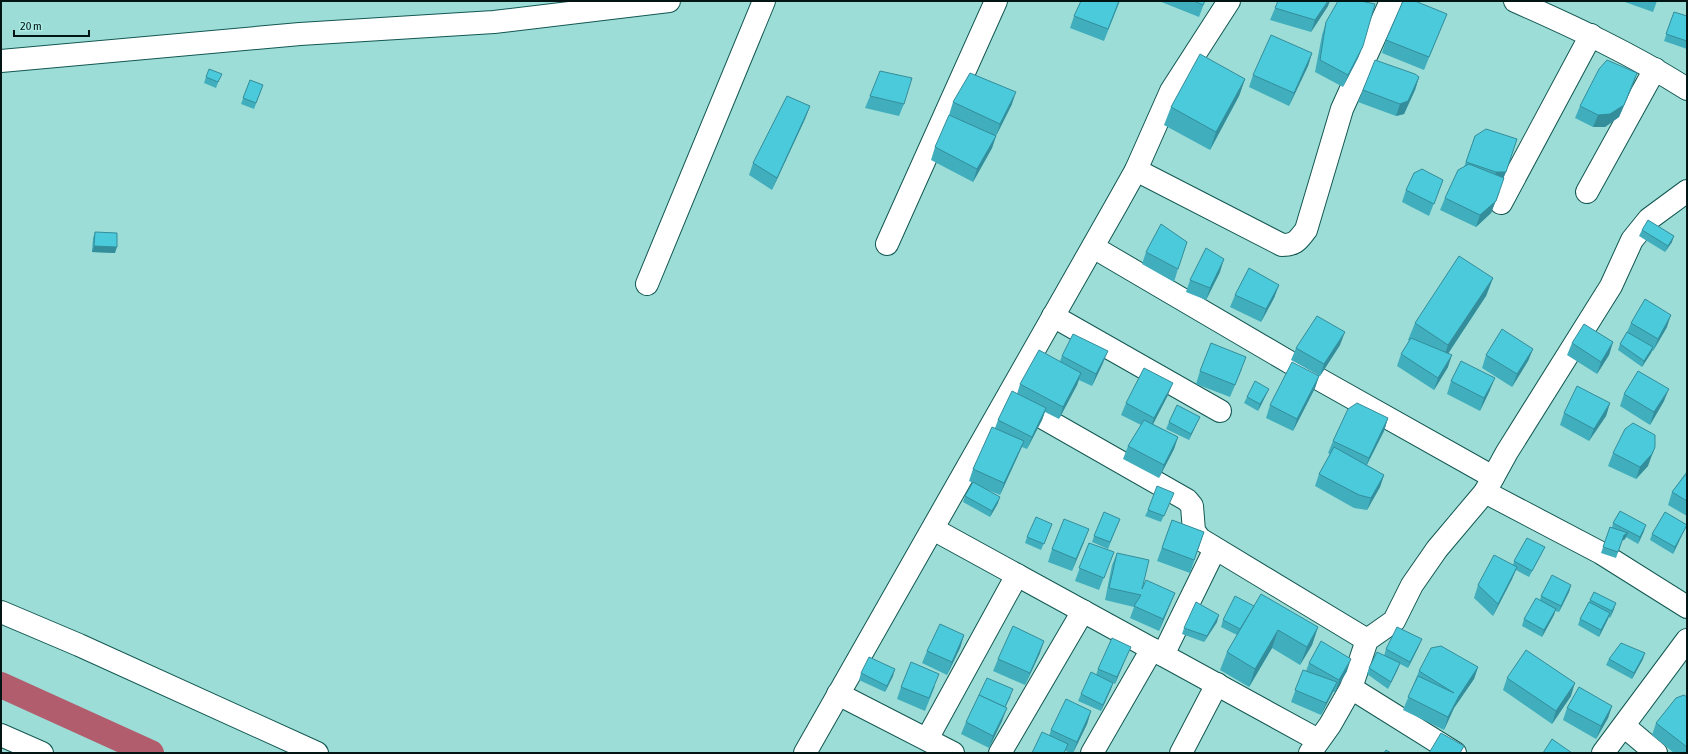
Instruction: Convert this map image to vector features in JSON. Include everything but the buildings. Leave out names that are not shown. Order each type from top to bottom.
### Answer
[{"type":"street","points":[[1,61],[300,34],[494,22],[669,1]]},
{"type":"street","points":[[648,284],[764,1]]},
{"type":"street","points":[[887,244],[996,1]]},
{"type":"street","points":[[805,753],[1136,170],[1171,91],[1228,1]]},
{"type":"street","points":[[1136,170],[1282,245],[1291,245],[1299,240],[1306,230],[1342,109],[1391,1]]},
{"type":"street","points":[[1515,1],[1591,35],[1655,69],[1687,89]]},
{"type":"street","points":[[1501,204],[1591,35]]},
{"type":"street","points":[[1586,192],[1655,69]]},
{"type":"street","points":[[933,529],[1217,684],[1312,750],[1330,725],[1351,688],[1367,640],[1394,621],[1412,585],[1437,548],[1489,484],[1610,286],[1632,240],[1649,218],[1687,191]]},
{"type":"street","points":[[1092,247],[1308,373],[1687,607]]},
{"type":"street","points":[[1054,316],[1220,411]]},
{"type":"street","points":[[1007,398],[1187,500],[1192,506],[1194,531],[1200,539],[1367,640]]},
{"type":"street","points":[[1092,753],[1158,652],[1215,549]]},
{"type":"street","points":[[927,739],[1016,575]]},
{"type":"street","points":[[1000,753],[1083,611]]},
{"type":"street","points":[[1,612],[79,645],[317,753]]},
{"type":"street","points":[[1603,753],[1687,640]]},
{"type":"street","points":[[1181,753],[1217,684]]},
{"type":"street","points":[[1351,688],[1456,753]]},
{"type":"street","points":[[838,694],[953,753]]},
{"type":"street","points":[[1624,726],[1656,753]]},
{"type":"street","points":[[1,735],[42,753]]},
{"type":"waterway","points":[[1,685],[151,753]]}]
